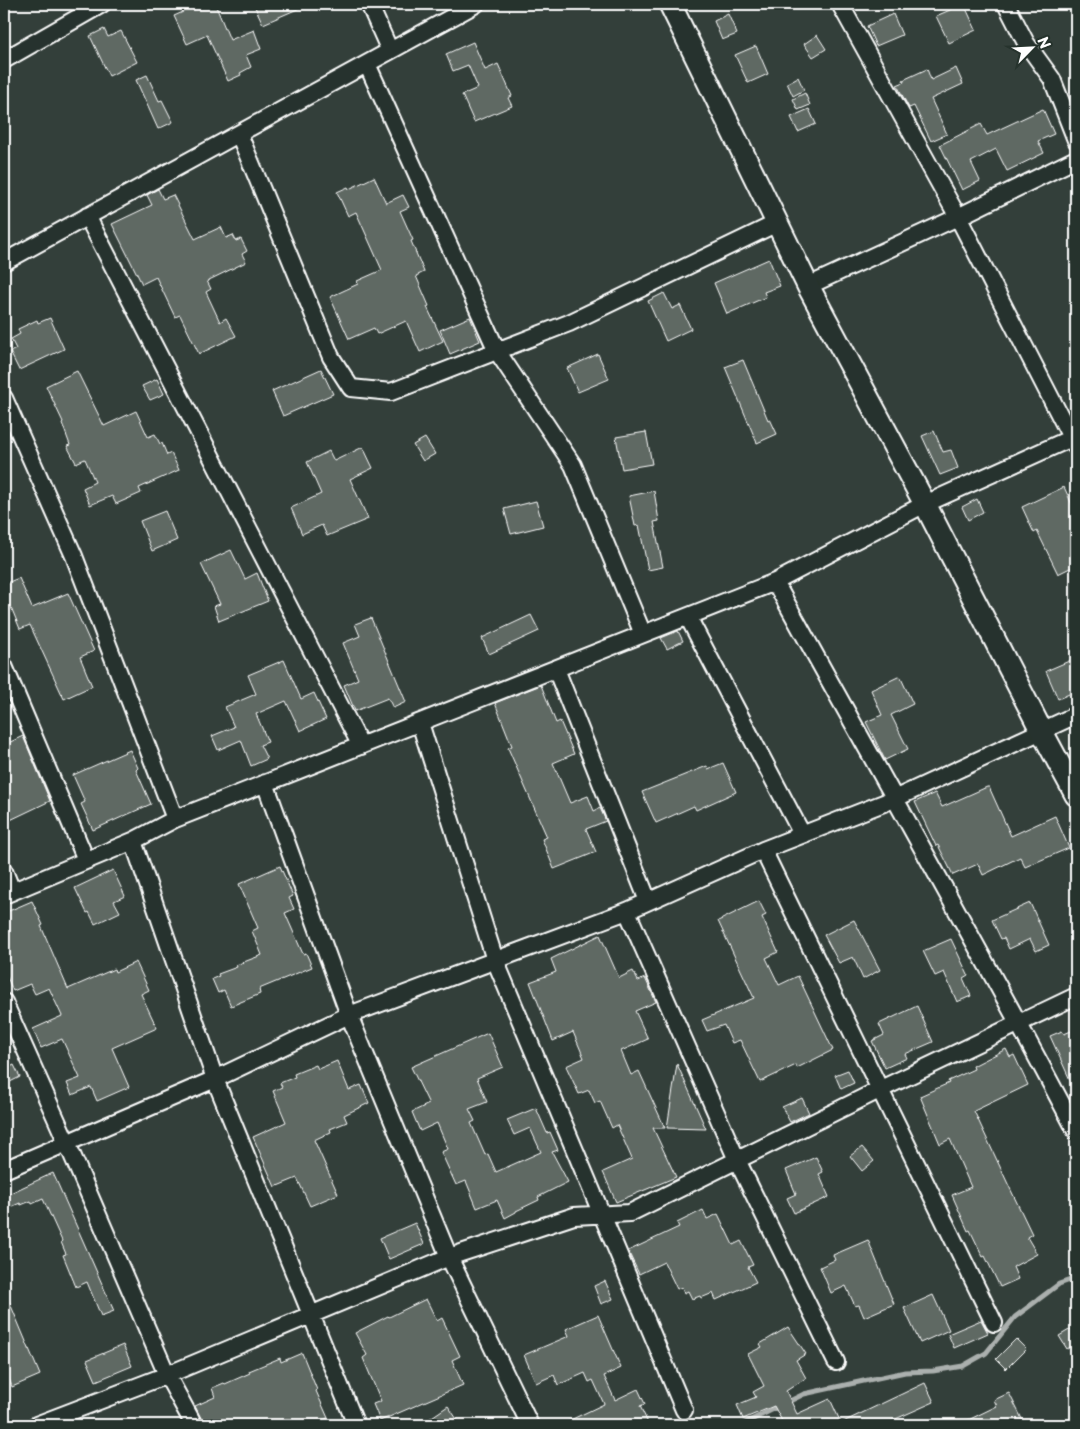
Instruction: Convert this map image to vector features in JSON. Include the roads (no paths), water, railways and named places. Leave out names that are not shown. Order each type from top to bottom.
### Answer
[{"type":"main road","points":[[670,4],[808,286],[926,504],[1076,795]]},
{"type":"street","points":[[4,60],[102,4]]},
{"type":"street","points":[[369,4],[390,51]]},
{"type":"street","points":[[4,262],[476,4]]},
{"type":"street","points":[[4,871],[8,893],[133,841],[175,819],[775,582],[926,504],[1075,440],[958,216],[840,4]]},
{"type":"street","points":[[1006,4],[1026,43],[1052,79],[1076,140]]},
{"type":"street","points":[[367,64],[496,351],[573,465],[643,634]]},
{"type":"street","points":[[239,134],[331,357],[351,388],[391,392],[569,323],[777,222]]},
{"type":"street","points":[[808,286],[1076,158]]},
{"type":"street","points":[[88,216],[361,746]]},
{"type":"street","points":[[4,398],[74,556],[175,819]]},
{"type":"street","points":[[775,582],[1020,1023],[1076,1130]]},
{"type":"street","points":[[688,617],[802,834]]},
{"type":"street","points":[[4,666],[86,860]]},
{"type":"street","points":[[556,669],[648,901]]},
{"type":"street","points":[[4,1170],[215,1079],[349,1015],[627,911],[763,850],[894,799],[1076,715]]},
{"type":"street","points":[[420,723],[495,960],[684,1410]]},
{"type":"street","points":[[265,784],[349,1015],[449,1257],[530,1425]]},
{"type":"street","points":[[133,841],[215,1079],[356,1425]]},
{"type":"street","points":[[763,850],[994,1323]]},
{"type":"street","points":[[627,911],[738,1160],[836,1362]]},
{"type":"street","points":[[36,1425],[167,1375],[449,1257],[574,1216],[630,1212],[1076,996]]},
{"type":"street","points":[[4,1002],[167,1375],[194,1425]]},
{"type":"waterway","points":[[741,1425],[804,1394],[905,1372],[933,1371],[963,1366],[986,1353],[1015,1317],[1059,1284],[1076,1278]]}]
